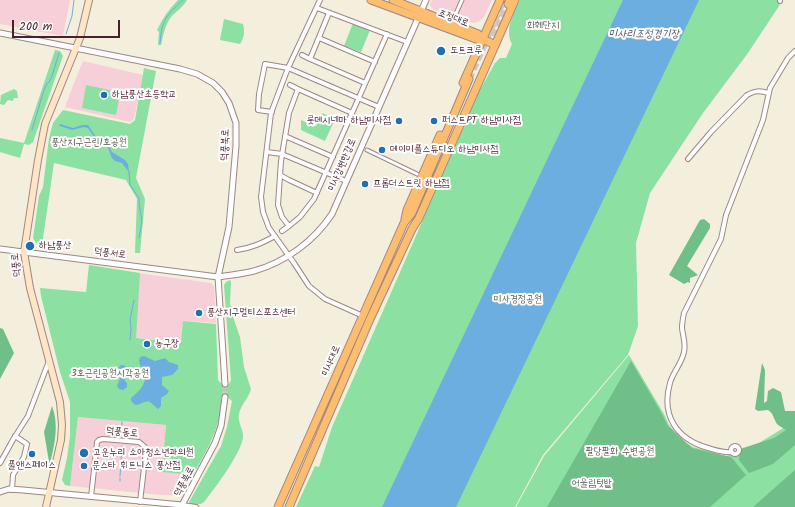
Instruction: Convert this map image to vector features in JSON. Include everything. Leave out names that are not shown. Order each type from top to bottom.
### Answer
[{"type":"main road","name":"덕풍로","points":[[46,507],[60,447],[62,425],[60,402],[30,288],[24,252],[45,124],[76,48],[89,0]]},
{"type":"main road","name":"조정대로","points":[[371,0],[420,14],[478,34],[483,39],[495,45]]},
{"type":"main road","name":"조정대로","points":[[393,0],[420,14]]},
{"type":"main road","name":"미사대로","points":[[278,507],[404,223],[407,210],[483,39],[507,1]]},
{"type":"main road","name":"미사대로","points":[[412,228],[419,218],[495,45],[507,1]]},
{"type":"main road","name":"미사대로","points":[[289,507],[370,319],[412,228],[471,80],[412,213],[404,223]]},
{"type":"street","points":[[320,0],[288,68],[272,112],[261,204],[265,219],[309,286],[325,299],[363,316]]},
{"type":"street","name":"미사강변한강로","points":[[218,277],[254,271],[290,256],[321,229],[332,214],[426,0]]},
{"type":"street","points":[[454,18],[462,0]]},
{"type":"street","points":[[317,8],[407,42]]},
{"type":"street","points":[[310,59],[329,13]]},
{"type":"street","name":"덕풍북로","points":[[0,33],[180,69],[196,74],[213,83],[222,92],[229,103],[236,123],[236,146],[229,227],[218,277],[225,384]]},
{"type":"street","points":[[282,231],[300,217],[310,205],[317,193],[387,34]]},
{"type":"street","points":[[319,38],[374,62]]},
{"type":"street","points":[[732,452],[722,452],[696,444],[685,438],[670,419],[667,398],[670,383],[683,358],[685,348],[682,329],[684,313],[722,239],[726,216],[763,120],[768,93],[777,74],[795,51]]},
{"type":"street","points":[[302,55],[365,82]]},
{"type":"street","points":[[272,112],[258,110],[259,94],[265,64],[288,68],[379,106]]},
{"type":"street","points":[[290,85],[352,113]]},
{"type":"street","points":[[289,226],[282,217],[278,205],[282,154],[288,113],[298,89]]},
{"type":"street","points":[[688,159],[711,132],[747,95],[760,90],[768,93]]},
{"type":"street","points":[[285,136],[333,157]]},
{"type":"street","points":[[367,150],[417,174]]},
{"type":"street","points":[[267,152],[282,154],[346,181]]},
{"type":"street","points":[[280,175],[317,193]]},
{"type":"street","points":[[237,250],[250,248],[275,236]]},
{"type":"street","name":"덕풍서로","points":[[0,249],[218,277]]},
{"type":"street","points":[[0,463],[28,416],[49,361]]},
{"type":"street","name":"덕풍북로","points":[[182,506],[215,442],[221,426],[225,397]]},
{"type":"street","points":[[12,490],[13,475],[24,457],[27,444],[15,436]]},
{"type":"street","name":"덕풍동로","points":[[91,497],[96,445],[100,440],[139,442],[145,447],[146,451],[140,502]]},
{"type":"street","points":[[0,492],[12,490],[196,507]]},
{"type":"shaded area","points":[[0,0],[70,0],[63,36],[0,24]]},
{"type":"shaded area","points":[[432,0],[492,0],[484,17],[478,22],[473,23],[434,10],[430,4]]},
{"type":"shaded area","name":"하남풍산초등학교","points":[[83,61],[143,75],[134,119],[130,122],[65,107]]},
{"type":"shaded area","points":[[93,267],[211,283],[214,286],[216,323],[183,321],[182,343],[130,337]]},
{"type":"shaded area","points":[[78,417],[166,425],[162,472],[192,474],[182,493],[178,495],[160,495],[70,486]]},
{"type":"green space","points":[[178,0],[187,0],[167,23],[161,45],[158,45],[159,32],[157,30],[166,14]]},
{"type":"green space","name":"미사경정공원","points":[[520,0],[783,0],[748,53],[703,113],[650,193],[636,243],[638,326],[628,355],[543,455],[515,507],[296,507],[315,466],[319,467],[332,427],[480,90],[495,63],[500,58],[506,58],[512,44],[509,27]]},
{"type":"green space","points":[[224,19],[243,24],[244,34],[240,44],[220,40]]},
{"type":"green space","points":[[353,23],[370,30],[361,52],[344,46]]},
{"type":"green space","points":[[55,50],[60,51],[63,56],[33,142],[29,145],[24,144],[20,158],[0,152],[0,138],[24,143]]},
{"type":"green space","name":"풍산지구근린1호공원","points":[[144,68],[156,71],[136,178],[145,199],[140,253],[135,253],[137,199],[126,180],[54,163],[42,245],[36,243],[33,238],[39,196],[43,187],[49,138],[53,123],[63,110],[130,124],[135,120]]},
{"type":"green space","points":[[86,85],[120,93],[116,115],[82,108]]},
{"type":"green space","points":[[14,89],[17,91],[18,98],[14,98],[13,101],[8,100],[4,105],[0,104],[1,95]]},
{"type":"green space","points":[[322,113],[335,119],[325,141],[301,130],[301,120],[316,126]]},
{"type":"green space","points":[[704,219],[710,224],[710,228],[687,266],[698,275],[690,278],[690,283],[688,282],[684,284],[669,275],[700,220]]},
{"type":"green space","name":"3호근린공원시각공원","points":[[89,265],[140,273],[136,338],[181,343],[183,321],[216,324],[218,380],[226,385],[229,384],[231,380],[224,285],[230,280],[231,282],[230,304],[240,337],[244,367],[251,389],[241,407],[239,414],[239,420],[243,432],[241,445],[209,496],[204,502],[198,504],[196,507],[189,502],[221,446],[227,427],[232,401],[226,396],[222,398],[216,429],[193,475],[162,472],[166,425],[78,417],[70,486],[65,485],[62,480],[70,436],[70,402],[60,372],[40,288],[86,292]]},
{"type":"green space","points":[[0,328],[3,329],[14,353],[0,379]]},
{"type":"green space","name":"팔당팔화 수변공원","points":[[629,355],[669,425],[685,442],[693,447],[726,456],[749,449],[795,421],[795,507],[516,507],[544,456]]},
{"type":"green space","name":"팔당팔화 수변공원","points":[[631,361],[668,426],[692,448],[731,457],[746,475],[710,507],[547,507]]},
{"type":"green space","points":[[762,363],[765,370],[764,403],[767,401],[768,391],[773,388],[781,392],[785,411],[795,411],[795,445],[773,464],[749,473],[739,460],[740,449],[774,438],[786,430],[777,424],[768,410],[758,411],[755,409]]},
{"type":"green space","points":[[52,406],[56,427],[55,441],[50,463],[44,432]]},
{"type":"green space","points":[[795,470],[795,507],[753,507]]},
{"type":"water","name":"미사리조정경기장","points":[[623,0],[699,0],[456,507],[382,507]]},
{"type":"water","points":[[60,124],[73,128],[88,125],[96,137],[106,141],[112,152],[125,160],[128,164],[129,172],[122,163],[115,161],[112,158],[106,143],[95,138],[88,128],[84,127],[72,130],[60,126]]},
{"type":"water","points":[[144,356],[155,361],[165,358],[169,362],[178,365],[178,369],[172,375],[162,377],[162,385],[169,391],[161,398],[161,406],[158,409],[150,402],[135,405],[131,401],[131,398],[143,386],[145,374],[139,361],[140,357]]},
{"type":"water","points":[[121,365],[126,366],[128,373],[124,379],[127,387],[123,390],[119,389],[117,386],[120,379],[119,367]]},
{"type":"waterway","points":[[66,34],[72,16],[74,0]]},
{"type":"waterway","points":[[160,43],[162,28],[166,18],[183,0]]},
{"type":"waterway","points":[[32,130],[43,93],[52,76],[59,53]]},
{"type":"waterway","points":[[129,171],[130,185],[139,198],[142,221],[139,238]]},
{"type":"waterway","points":[[130,340],[130,320],[134,300]]},
{"type":"waterway","points":[[121,436],[122,422]]},
{"type":"waterway","points":[[121,460],[122,451]]},
{"type":"waterway","points":[[120,476],[121,463]]},
{"type":"tunnel","points":[[469,79],[503,1]]},
{"type":"tunnel","points":[[493,36],[508,4]]},
{"type":"tunnel","points":[[225,384],[225,397]]},
{"type":"place","name":"도트크루","points":[[441,51]]},
{"type":"place","name":"하남풍산초등학교","points":[[104,95]]},
{"type":"place","name":"롯데시네마 하남미사점","points":[[399,121]]},
{"type":"place","name":"퍼스트PT 하남미사점","points":[[434,121]]},
{"type":"place","name":"데이미폴스튜디오 하남미사점","points":[[382,150]]},
{"type":"place","name":"프롬더스트릿 하남점","points":[[365,184]]},
{"type":"place","name":"하남풍산","points":[[30,246]]},
{"type":"place","name":"풍산지구멀티스포츠센터","points":[[199,313]]},
{"type":"place","name":"농구장","points":[[147,344]]},
{"type":"place","name":"고운누리 소아청소년과의원","points":[[84,453]]},
{"type":"place","name":"풀앤스페이스","points":[[32,454]]},
{"type":"place","name":"문스타 휘트니스 풍산점","points":[[84,466]]},
{"type":"park label","name":"화훼단지","points":[[543,26]]},
{"type":"park label","name":"어울림텃밭","points":[[592,484]]}]
